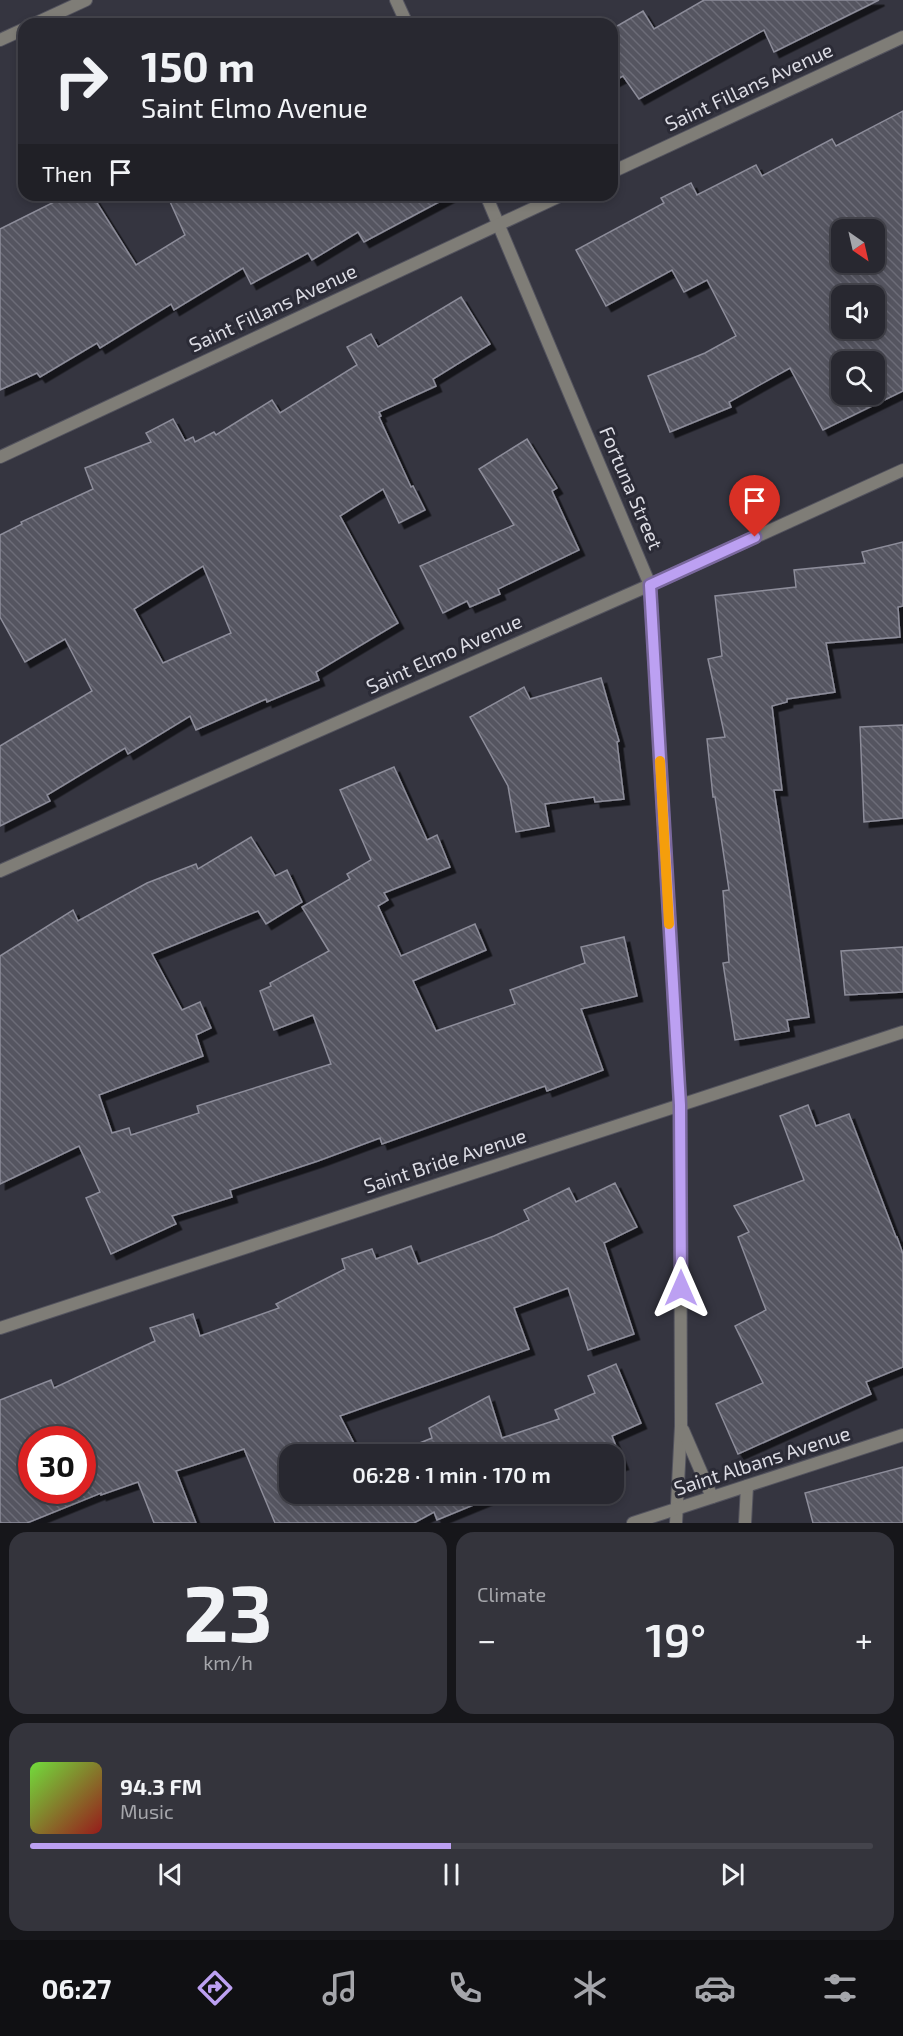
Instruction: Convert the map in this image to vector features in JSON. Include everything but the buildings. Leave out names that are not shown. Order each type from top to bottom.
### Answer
[{"type":"street","points":[[47,18],[86,0]]},
{"type":"street","points":[[396,0],[404,18]]},
{"type":"street","points":[[0,40],[18,31]]},
{"type":"street","name":"Saint Fillans Avenue","points":[[618,169],[903,37]]},
{"type":"street","name":"Fortuna Street","points":[[489,201],[650,585],[680,1105],[681,1426],[676,1523]]},
{"type":"street","name":"Saint Fillans Avenue","points":[[0,457],[549,201]]},
{"type":"street","name":"Saint Elmo Avenue","points":[[0,871],[650,585],[903,470]]},
{"type":"street","name":"Saint Bride Avenue","points":[[0,1328],[903,1032]]},
{"type":"street","name":"Fortuna Street","points":[[681,1426],[712,1497]]},
{"type":"street","name":"Saint Albans Avenue","points":[[633,1523],[903,1435]]},
{"type":"street","points":[[745,1523],[747,1486]]},
{"type":"slow traffic","points":[[660,761],[669,924]]},
{"type":"route","points":[[681,1288],[680,1105],[650,585],[755,537]]}]
